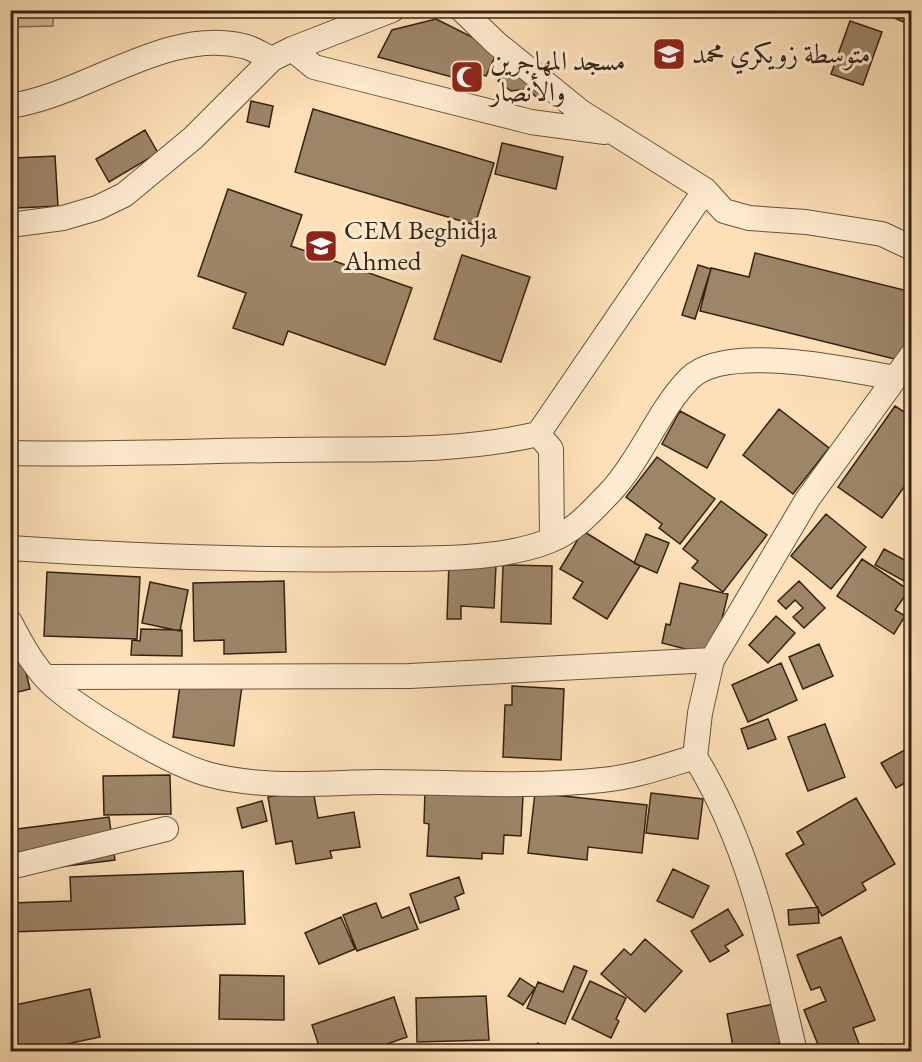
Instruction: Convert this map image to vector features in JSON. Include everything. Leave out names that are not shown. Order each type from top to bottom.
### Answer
[{"type":"street","points":[[10,225],[63,218],[97,208],[124,195],[193,138],[282,54],[392,10]]},
{"type":"street","points":[[462,10],[496,44],[581,112],[611,133],[705,190],[724,211],[749,218],[882,234],[912,248]]},
{"type":"street","points":[[10,106],[52,97],[161,52],[192,45],[223,43],[282,54],[314,67],[531,122],[611,133]]},
{"type":"street","points":[[10,453],[105,456],[279,450],[426,449],[492,444],[538,434],[705,190]]},
{"type":"street","points":[[795,1052],[742,855],[727,813],[695,757],[700,712],[712,660],[807,500],[912,355]]},
{"type":"street","points":[[10,548],[224,558],[371,560],[476,555],[523,549],[569,531],[589,515],[622,478],[680,392],[701,370],[715,363],[788,362],[839,367],[894,378]]},
{"type":"street","points":[[538,434],[550,449],[552,539]]},
{"type":"street","points":[[10,622],[24,650],[45,677],[95,715],[175,761],[206,774],[235,780],[265,783],[521,783],[603,780],[646,772],[695,757]]},
{"type":"street","points":[[45,677],[410,676],[712,660]]},
{"type":"street","points":[[10,867],[166,829]]},
{"type":"shaded area","points":[[10,11],[53,11],[53,26],[11,27]]},
{"type":"building","points":[[877,10],[912,10],[912,21],[910,25]]},
{"type":"building","points":[[436,19],[498,50],[486,76],[466,68],[459,79],[378,57],[392,30]]},
{"type":"building","points":[[850,21],[882,32],[863,85],[831,74]]},
{"type":"building","points":[[508,59],[546,88],[538,98],[526,89],[511,91],[498,81],[507,70],[502,67]]},
{"type":"building","points":[[251,101],[273,106],[269,127],[247,122]]},
{"type":"building","points":[[313,109],[494,163],[475,225],[295,172]]},
{"type":"building","points":[[145,130],[158,153],[109,182],[96,159]]},
{"type":"building","points":[[502,143],[563,157],[556,189],[495,174]]},
{"type":"building","points":[[55,156],[58,206],[17,208],[14,158]]},
{"type":"building","points":[[228,189],[302,215],[291,246],[412,288],[385,365],[288,331],[283,345],[233,328],[246,293],[198,276]]},
{"type":"building","points":[[755,253],[912,292],[911,363],[700,311],[711,268],[749,277]]},
{"type":"building","points":[[462,255],[530,277],[501,362],[434,339]]},
{"type":"building","points":[[698,265],[711,269],[695,319],[682,315]]},
{"type":"building","points":[[895,406],[912,417],[912,476],[882,518],[838,487]]},
{"type":"building","points":[[779,409],[829,448],[793,494],[743,455]]},
{"type":"building","points":[[680,411],[725,435],[707,468],[662,444]]},
{"type":"building","points":[[657,457],[715,499],[680,544],[659,528],[662,524],[626,497]]},
{"type":"building","points":[[721,501],[767,535],[723,592],[692,568],[698,561],[683,549]]},
{"type":"building","points":[[826,514],[866,547],[831,589],[791,556]]},
{"type":"building","points":[[583,531],[640,566],[607,619],[573,598],[583,582],[560,569]]},
{"type":"building","points":[[646,534],[669,543],[657,573],[634,563]]},
{"type":"building","points":[[884,549],[912,564],[904,581],[875,565]]},
{"type":"building","points":[[862,559],[909,590],[895,610],[905,616],[894,634],[837,596]]},
{"type":"building","points":[[449,563],[496,565],[494,608],[461,606],[461,619],[447,619]]},
{"type":"building","points":[[503,565],[552,566],[551,624],[501,622]]},
{"type":"building","points":[[47,572],[140,577],[137,639],[44,636]]},
{"type":"building","points":[[284,581],[286,652],[224,654],[224,640],[194,641],[193,583]]},
{"type":"building","points":[[799,581],[825,608],[804,628],[793,617],[803,608],[795,600],[786,609],[778,601]]},
{"type":"building","points":[[150,582],[188,590],[180,631],[142,623]]},
{"type":"building","points":[[680,583],[728,594],[713,656],[662,643],[666,624],[670,625]]},
{"type":"building","points":[[776,616],[795,633],[768,663],[749,645]]},
{"type":"building","points":[[141,629],[182,630],[182,656],[131,655],[132,640],[140,641]]},
{"type":"building","points":[[819,644],[833,676],[803,689],[789,657]]},
{"type":"building","points":[[23,660],[30,689],[10,694],[10,663]]},
{"type":"building","points":[[781,663],[797,700],[748,722],[732,685]]},
{"type":"building","points":[[181,677],[242,686],[234,746],[173,737]]},
{"type":"building","points":[[512,686],[564,689],[561,760],[503,757],[505,705],[512,705]]},
{"type":"building","points":[[768,719],[776,739],[748,749],[741,729]]},
{"type":"building","points":[[825,724],[845,777],[808,791],[788,737]]},
{"type":"building","points":[[912,746],[912,779],[896,788],[881,763]]},
{"type":"building","points":[[170,775],[171,814],[104,815],[103,776]]},
{"type":"building","points":[[313,790],[318,818],[354,812],[360,847],[330,851],[332,858],[296,864],[292,841],[276,844],[268,797]]},
{"type":"building","points":[[425,791],[523,796],[521,836],[504,835],[503,854],[482,853],[482,859],[427,856],[429,824],[424,823]]},
{"type":"building","points":[[535,793],[647,805],[642,853],[588,847],[587,860],[528,853]]},
{"type":"building","points":[[651,793],[703,799],[698,839],[646,833]]},
{"type":"building","points":[[856,798],[895,864],[862,883],[866,890],[822,916],[786,854],[804,844],[797,832]]},
{"type":"building","points":[[262,801],[267,821],[242,828],[237,808]]},
{"type":"building","points":[[109,817],[115,860],[10,873],[10,830]]},
{"type":"building","points":[[673,869],[709,886],[693,918],[657,901]]},
{"type":"building","points":[[243,871],[245,924],[10,932],[10,903],[71,901],[70,877]]},
{"type":"building","points":[[459,877],[464,893],[455,897],[459,909],[420,923],[410,894]]},
{"type":"building","points":[[376,903],[382,918],[409,907],[418,929],[357,951],[343,915]]},
{"type":"building","points":[[818,907],[819,923],[789,925],[788,910]]},
{"type":"building","points":[[728,909],[743,935],[725,946],[729,951],[710,962],[691,931]]},
{"type":"building","points":[[341,917],[355,949],[319,964],[305,933]]},
{"type":"building","points":[[841,937],[875,1020],[853,1028],[862,1052],[821,1052],[804,1010],[826,1001],[820,987],[811,990],[797,955]]},
{"type":"building","points":[[645,939],[682,971],[645,1012],[601,974],[624,949],[631,955]]},
{"type":"building","points":[[574,966],[587,971],[565,1024],[527,1008],[538,982],[563,992]]},
{"type":"building","points":[[220,975],[284,976],[284,1020],[219,1019]]},
{"type":"building","points":[[520,978],[535,988],[523,1005],[508,996]]},
{"type":"building","points":[[590,981],[626,998],[616,1019],[619,1021],[611,1038],[572,1019]]},
{"type":"building","points":[[90,989],[100,1037],[30,1052],[10,1052],[10,1006]]},
{"type":"building","points":[[486,996],[489,1040],[417,1042],[416,998]]},
{"type":"building","points":[[394,997],[407,1037],[364,1052],[321,1052],[312,1025]]},
{"type":"building","points":[[778,1003],[786,1042],[734,1052],[727,1014]]},
{"type":"building","points":[[538,1043],[547,1052],[530,1052]]},
{"type":"building","points":[[882,1044],[885,1052],[864,1052]]},
{"type":"place","name":"متوسطة زويكري محمد","points":[[669,54]]},
{"type":"place","name":"مسجد المهاجرين والأنصار","points":[[467,77]]},
{"type":"place","name":"CEM Beghidja Ahmed","points":[[321,246]]}]
